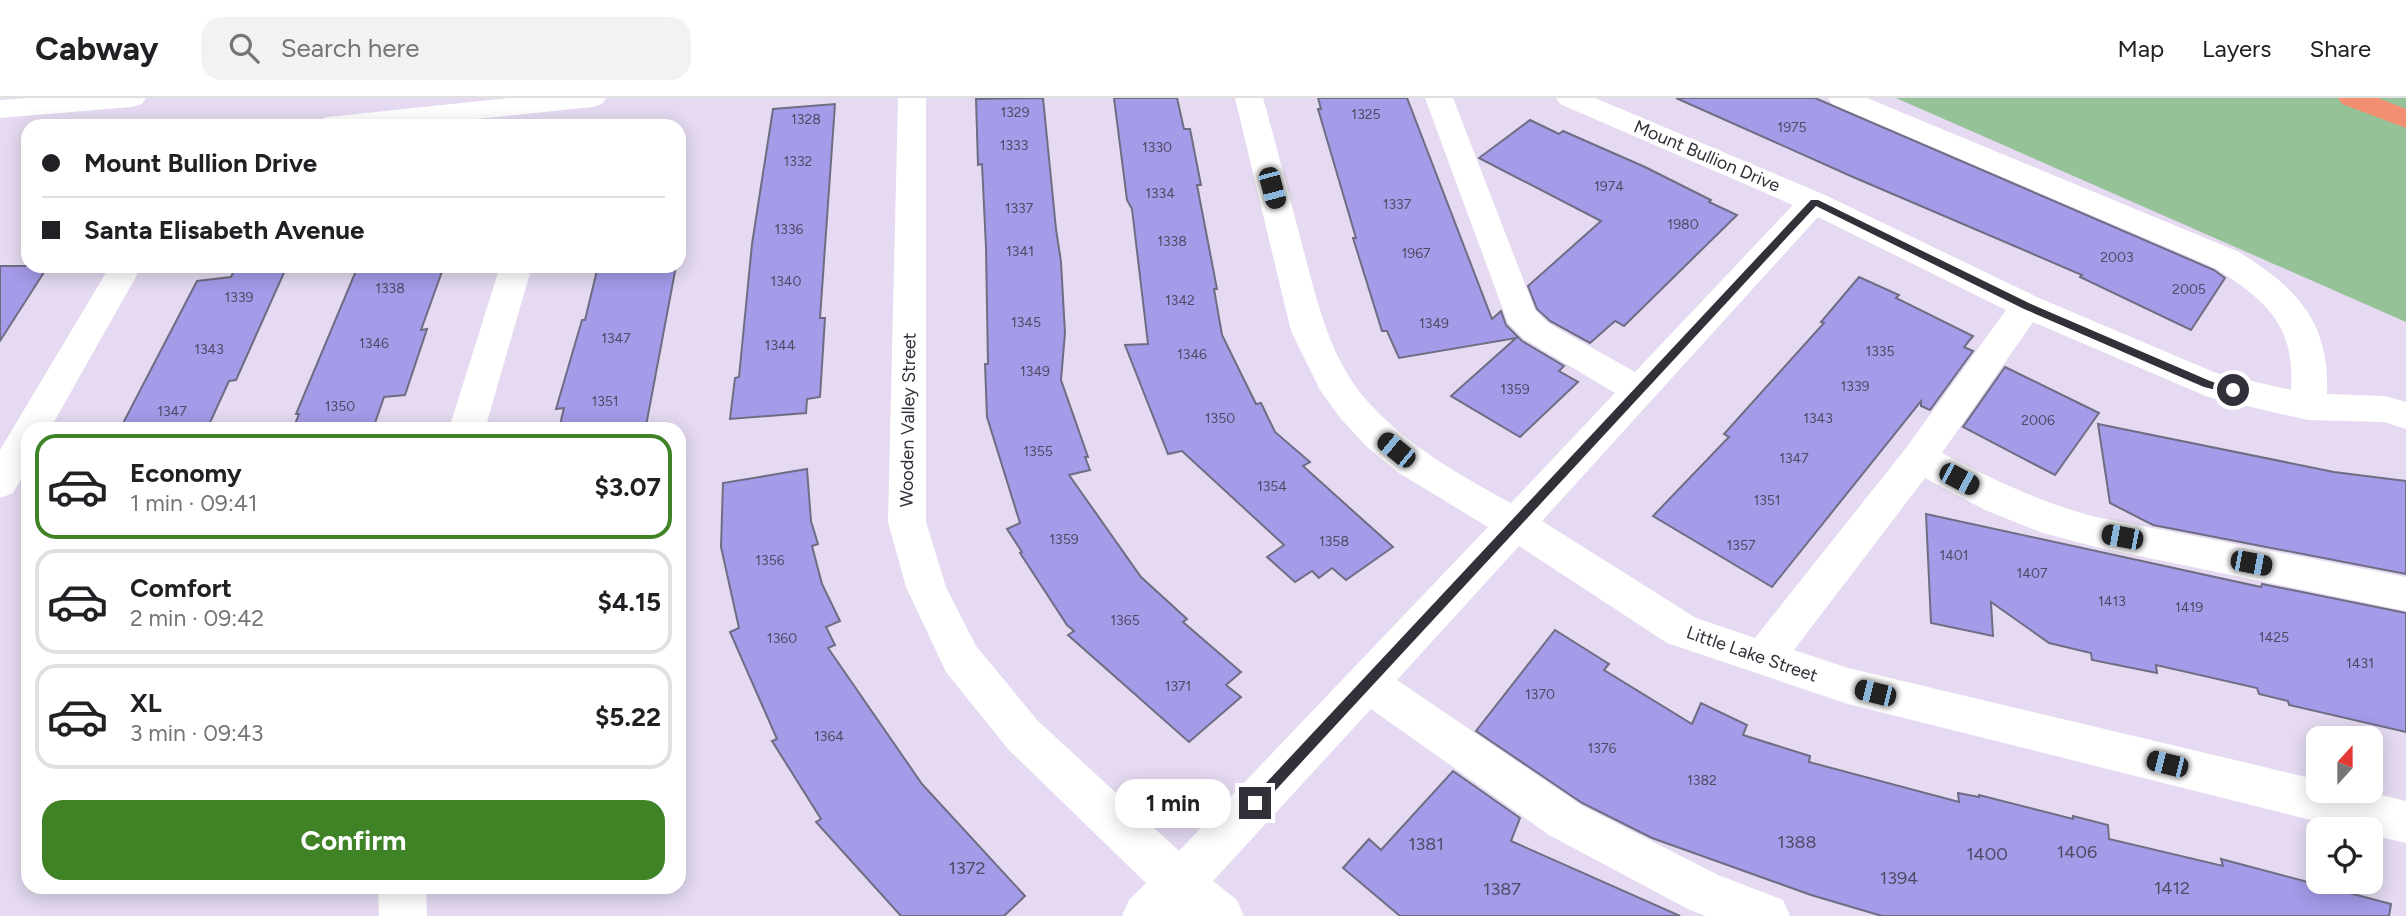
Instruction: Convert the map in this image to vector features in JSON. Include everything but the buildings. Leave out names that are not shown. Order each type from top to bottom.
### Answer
[{"type":"highway","points":[[2352,98],[2406,119]]},
{"type":"street","points":[[0,109],[132,98]]},
{"type":"street","points":[[418,119],[560,108],[592,98]]},
{"type":"street","name":"Wooden Valley Street","points":[[912,98],[907,523],[926,587],[961,659],[1023,735],[1179,883],[1220,916]]},
{"type":"street","name":"Little Lake Street","points":[[1249,98],[1308,331],[1333,381],[1354,410],[1380,437],[1412,463],[1449,487],[1517,525],[1682,631],[1848,686],[2406,822]]},
{"type":"street","points":[[1439,98],[1520,315],[1536,331],[1639,391]]},
{"type":"street","name":"Mount Bullion Drive","points":[[1570,98],[1814,202],[2028,306],[2208,384],[2308,407],[2385,409],[2406,416]]},
{"type":"street","points":[[1842,98],[2227,260],[2244,270],[2291,314],[2304,337],[2310,362],[2308,407]]},
{"type":"street","points":[[1146,916],[1219,843],[1366,682],[1517,525],[1814,202]]},
{"type":"street","points":[[35,422],[122,273]]},
{"type":"street","points":[[469,422],[514,273]]},
{"type":"street","points":[[1764,658],[1919,458],[2028,306]]},
{"type":"street","points":[[0,483],[21,446]]},
{"type":"street","points":[[1919,458],[1999,500],[2043,518],[2096,532],[2406,594]]},
{"type":"street","points":[[1366,682],[1565,821],[1705,893],[1766,916]]},
{"type":"street","points":[[402,894],[403,916]]},
{"type":"green space","points":[[1896,98],[2406,98],[2406,322]]},
{"type":"route","points":[[1255,803],[1366,682],[1517,525],[1814,202],[2028,306],[2208,384],[2233,390]]}]
